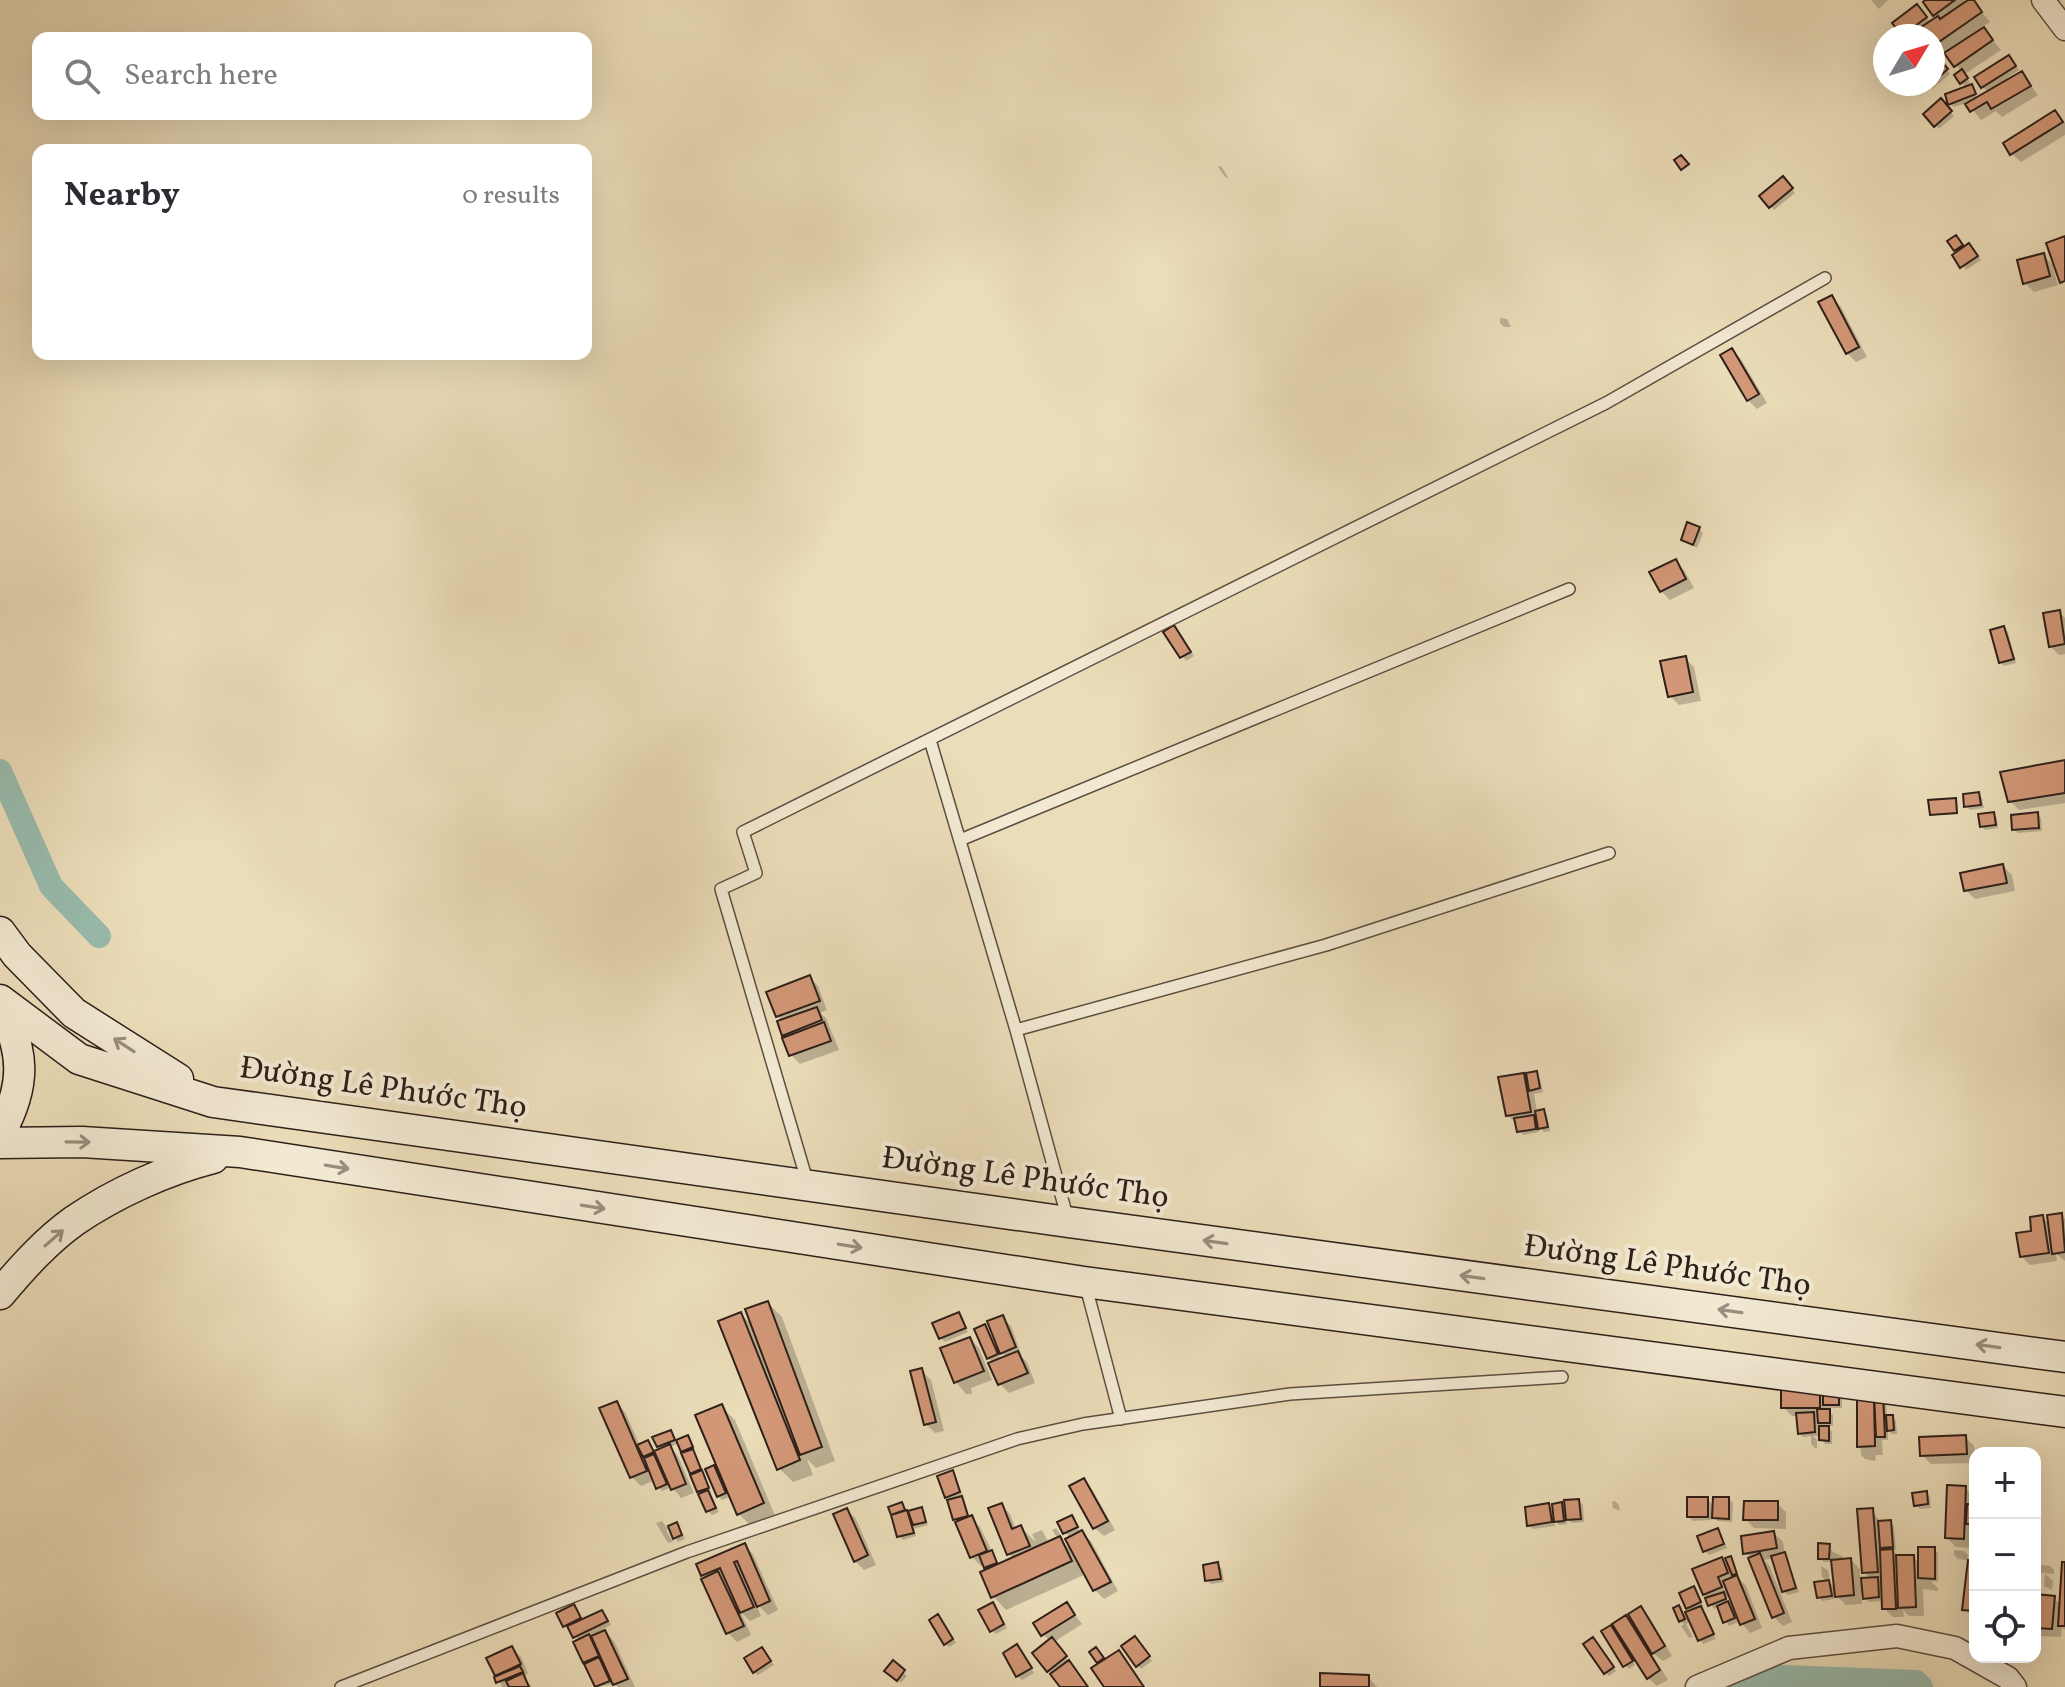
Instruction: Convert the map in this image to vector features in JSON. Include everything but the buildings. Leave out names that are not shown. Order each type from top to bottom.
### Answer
[{"type":"street","points":[[2043,0],[2065,29]]},
{"type":"street","points":[[0,932],[17,955],[74,1013],[213,1102]]},
{"type":"street","points":[[0,1001],[15,1033],[20,1071],[13,1109],[0,1133]]},
{"type":"street","name":"Đường Lê Phước Thọ","points":[[0,1001],[79,1059],[213,1102],[2065,1357]]},
{"type":"street","points":[[0,1143],[82,1142],[240,1152],[1084,1282],[2065,1412]]},
{"type":"street","points":[[0,1294],[32,1258],[74,1221],[182,1166],[240,1152]]},
{"type":"street","points":[[1697,1687],[1789,1648],[1897,1636],[1955,1648],[2008,1678],[2015,1687]]},
{"type":"lane","points":[[808,1184],[721,889],[756,873],[743,832],[1606,403],[1825,278]]},
{"type":"lane","points":[[960,840],[1569,589]]},
{"type":"lane","points":[[930,740],[1016,1030],[1068,1222]]},
{"type":"lane","points":[[1016,1030],[1326,945],[1609,853]]},
{"type":"lane","points":[[1084,1282],[1121,1419]]},
{"type":"lane","points":[[341,1687],[687,1552],[1017,1439],[1121,1419],[1290,1394],[1562,1377]]},
{"type":"waterway","points":[[0,771],[51,886],[99,936]]},
{"type":"waterway","points":[[1733,1687],[1755,1676],[1916,1682],[1921,1687]]}]
